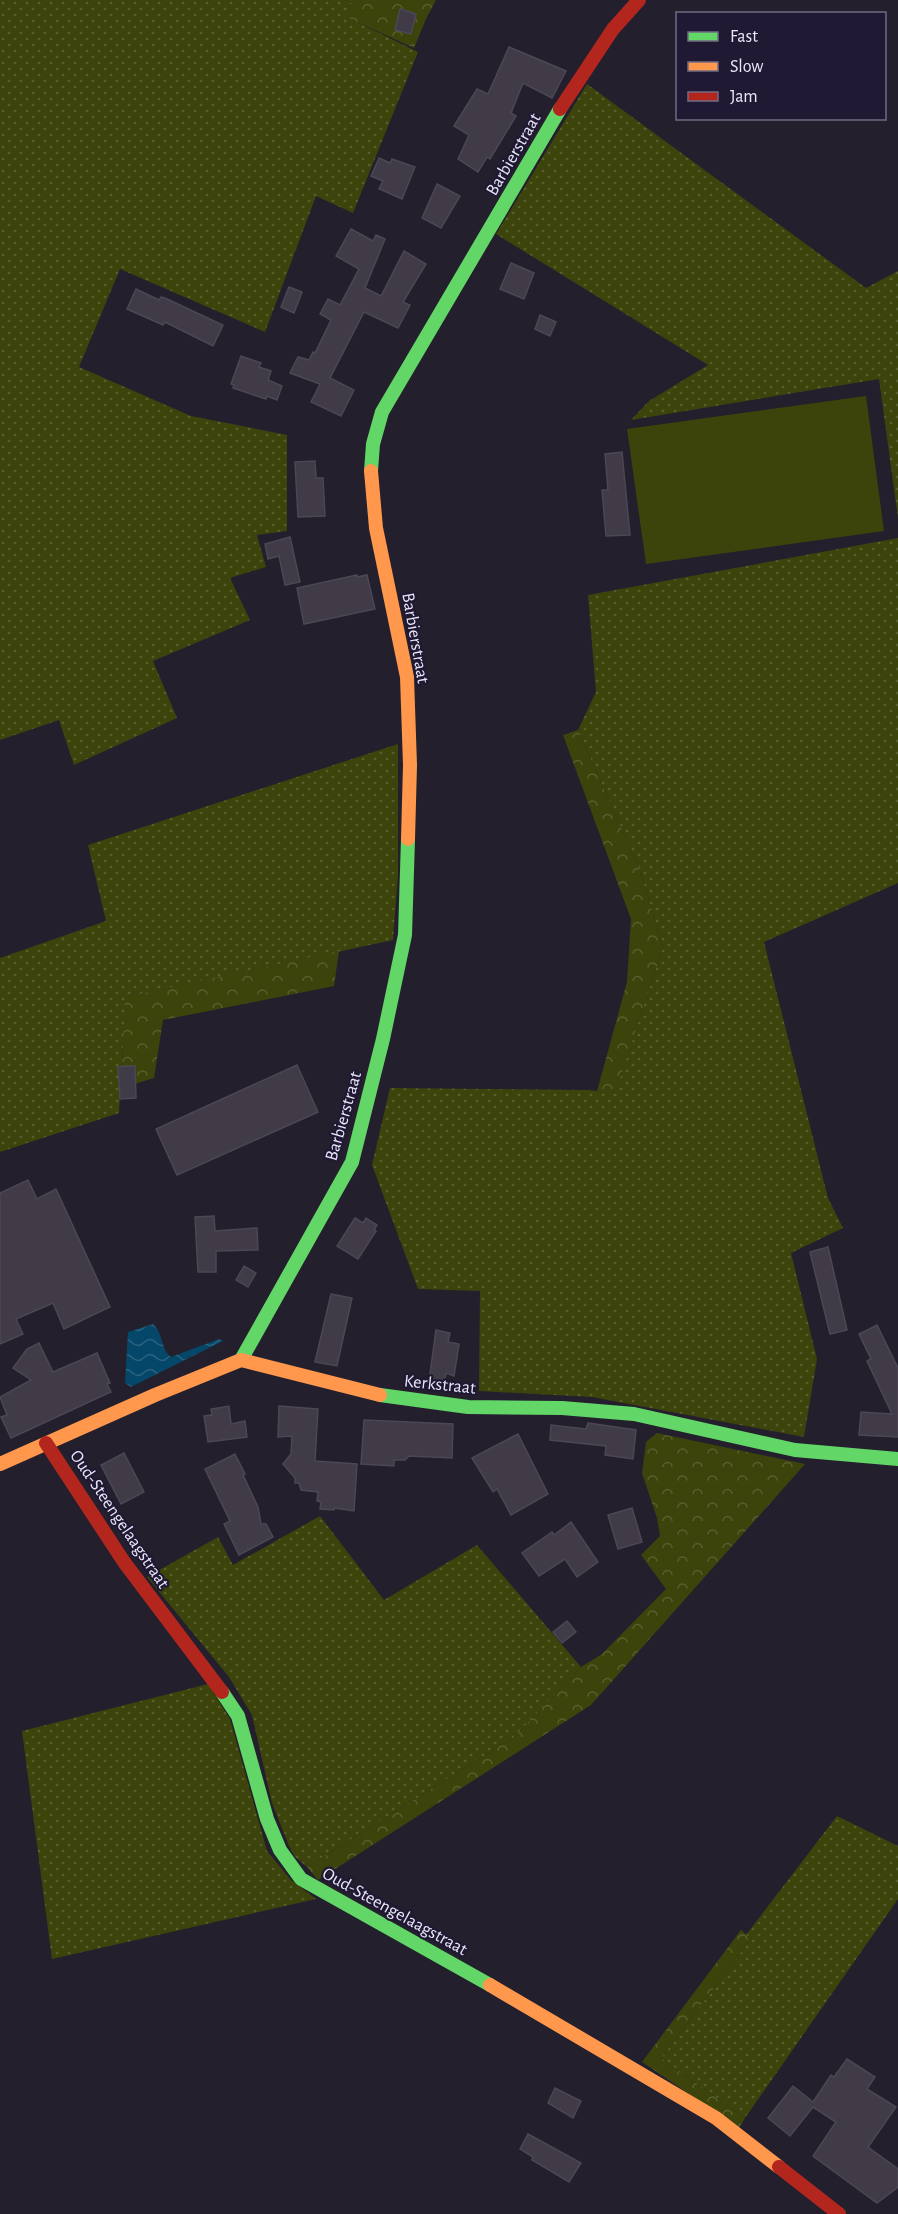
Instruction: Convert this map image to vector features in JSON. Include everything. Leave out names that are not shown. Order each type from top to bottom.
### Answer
[{"type":"street","name":"Barbierstraat","points":[[241,1360],[352,1162],[383,1039],[405,935],[410,765],[407,677],[376,528],[371,474],[373,444],[382,412],[560,109],[613,29],[639,0]]},
{"type":"street","points":[[0,1464],[241,1360]]},
{"type":"street","name":"Kerkstraat","points":[[241,1360],[388,1397],[468,1407],[562,1408],[634,1414],[795,1450],[898,1459]]},
{"type":"street","name":"Oud-Steengelaagstraat","points":[[46,1443],[124,1562],[211,1675],[238,1716],[267,1819],[280,1850],[301,1879],[523,2004],[716,2118],[839,2214]]},
{"type":"green space","points":[[0,0],[344,0],[352,3],[345,16],[418,52],[353,213],[316,196],[265,332],[120,269],[79,367],[191,416],[287,435],[287,531],[257,535],[266,567],[230,578],[250,620],[153,661],[177,718],[74,765],[59,720],[0,740]]},
{"type":"green space","points":[[344,0],[436,0],[414,48],[344,16],[352,3]]},
{"type":"green space","points":[[587,84],[866,288],[898,271],[898,518],[879,379],[631,420],[649,401],[708,365],[496,234]]},
{"type":"green space","points":[[866,396],[884,531],[646,564],[627,429]]},
{"type":"green space","points":[[898,538],[898,883],[764,942],[828,1198],[843,1228],[791,1253],[817,1359],[804,1437],[592,1397],[479,1391],[480,1291],[418,1289],[372,1165],[390,1088],[588,1090],[615,1093],[663,947],[639,868],[578,730],[596,692],[588,595]]},
{"type":"green space","points":[[578,730],[639,868],[663,947],[615,1094],[597,1091],[627,982],[631,919],[563,735]]},
{"type":"green space","points":[[398,744],[398,875],[393,940],[126,997],[119,1113],[0,1152],[0,958],[106,921],[88,845]]},
{"type":"green space","points":[[339,951],[334,986],[163,1020],[154,1078],[121,1088],[125,997]]},
{"type":"green space","points":[[657,1433],[805,1464],[591,1705],[318,1880],[307,1867],[514,1737],[581,1667],[602,1654],[666,1589],[641,1555],[660,1536],[657,1518],[642,1473],[646,1442]]},
{"type":"green space","points":[[320,1516],[384,1600],[477,1545],[581,1667],[514,1737],[307,1867],[295,1857],[272,1803],[252,1715],[229,1677],[147,1577],[218,1537],[233,1565]]},
{"type":"green space","points":[[208,1684],[230,1719],[267,1851],[291,1880],[316,1899],[52,1959],[22,1731]]},
{"type":"green space","points":[[837,1816],[898,1846],[898,1899],[745,2118],[661,2058],[751,1939],[746,1935]]},
{"type":"green space","points":[[741,1930],[751,1939],[661,2058],[745,2118],[739,2128],[642,2062]]},
{"type":"water","points":[[153,1324],[171,1357],[219,1339],[223,1341],[131,1387],[125,1383],[128,1332]]},
{"type":"building","points":[[400,9],[416,14],[411,34],[395,30]]},
{"type":"building","points":[[509,47],[566,71],[552,98],[523,83],[511,113],[516,116],[490,159],[487,157],[478,172],[458,159],[469,135],[454,126],[477,89],[488,94]]},
{"type":"building","points":[[379,158],[390,163],[392,159],[415,167],[402,199],[379,189],[383,181],[371,176]]},
{"type":"building","points":[[437,184],[460,196],[441,228],[422,218]]},
{"type":"building","points":[[351,229],[373,241],[376,235],[385,239],[365,288],[381,296],[404,251],[426,264],[403,302],[410,305],[398,328],[364,312],[330,378],[354,390],[341,416],[311,402],[320,384],[290,373],[298,357],[309,360],[313,352],[315,353],[331,320],[320,314],[328,299],[340,305],[359,269],[336,256]]},
{"type":"building","points":[[511,263],[534,273],[524,299],[500,289]]},
{"type":"building","points":[[289,287],[302,292],[294,313],[281,307]]},
{"type":"building","points":[[136,289],[159,300],[161,297],[165,298],[223,325],[213,346],[165,322],[163,325],[127,309]]},
{"type":"building","points":[[540,315],[556,322],[550,336],[535,329]]},
{"type":"building","points":[[241,356],[261,363],[259,367],[271,371],[268,380],[282,386],[277,400],[267,396],[266,399],[233,388],[234,385],[231,384]]},
{"type":"building","points":[[622,452],[630,535],[606,536],[602,490],[608,490],[605,454]]},
{"type":"building","points":[[315,461],[316,478],[323,478],[325,516],[298,517],[295,462]]},
{"type":"building","points":[[290,537],[300,582],[285,585],[279,556],[268,559],[265,544]]},
{"type":"building","points":[[357,575],[357,577],[367,575],[375,609],[304,624],[297,588]]},
{"type":"building","points":[[297,1065],[318,1112],[177,1175],[156,1129]]},
{"type":"building","points":[[135,1066],[136,1098],[120,1099],[118,1067]]},
{"type":"building","points":[[28,1180],[37,1199],[56,1189],[110,1307],[64,1329],[53,1303],[16,1319],[23,1334],[0,1344],[0,1193]]},
{"type":"building","points":[[214,1216],[215,1231],[257,1228],[258,1250],[216,1251],[216,1272],[198,1272],[195,1217]]},
{"type":"building","points":[[355,1218],[363,1223],[366,1218],[377,1225],[374,1230],[376,1231],[358,1259],[337,1246]]},
{"type":"building","points":[[828,1247],[847,1330],[830,1334],[810,1252]]},
{"type":"building","points":[[244,1266],[256,1273],[248,1287],[236,1280]]},
{"type":"building","points":[[331,1294],[352,1298],[337,1366],[315,1362]]},
{"type":"building","points":[[877,1325],[898,1368],[898,1437],[859,1435],[861,1412],[892,1414],[867,1361],[871,1359],[859,1334]]},
{"type":"building","points":[[436,1330],[450,1333],[448,1342],[459,1344],[454,1376],[446,1373],[444,1383],[429,1381]]},
{"type":"building","points":[[39,1343],[53,1372],[97,1353],[110,1383],[107,1384],[111,1392],[11,1438],[1,1417],[7,1415],[0,1397],[31,1380],[13,1368],[27,1349]]},
{"type":"building","points":[[229,1406],[231,1424],[245,1421],[247,1437],[208,1442],[204,1416],[212,1415],[211,1409]]},
{"type":"building","points":[[279,1406],[318,1409],[315,1461],[357,1464],[354,1511],[334,1508],[334,1510],[320,1509],[321,1502],[317,1501],[318,1492],[301,1490],[299,1483],[295,1483],[295,1478],[283,1464],[291,1454],[292,1436],[278,1437]]},
{"type":"building","points":[[364,1420],[453,1424],[452,1458],[409,1456],[405,1460],[394,1460],[394,1466],[361,1464]]},
{"type":"building","points":[[588,1423],[636,1430],[633,1459],[605,1455],[606,1446],[550,1440],[551,1425],[586,1429]]},
{"type":"building","points":[[518,1434],[548,1494],[511,1515],[497,1489],[493,1492],[472,1458]]},
{"type":"building","points":[[124,1453],[144,1492],[121,1504],[101,1465]]},
{"type":"building","points":[[235,1454],[258,1507],[261,1524],[266,1524],[273,1537],[239,1555],[224,1524],[230,1521],[205,1469]]},
{"type":"building","points":[[632,1508],[642,1542],[618,1549],[608,1515]]},
{"type":"building","points":[[571,1522],[598,1562],[577,1577],[565,1559],[539,1576],[522,1553],[552,1532],[554,1535]]},
{"type":"building","points":[[567,1621],[576,1632],[562,1643],[553,1632]]},
{"type":"building","points":[[847,2059],[875,2077],[867,2089],[896,2107],[868,2147],[898,2169],[898,2187],[877,2203],[813,2156],[836,2122],[813,2107],[790,2136],[768,2118],[793,2086],[813,2102],[831,2075],[834,2077]]},
{"type":"building","points":[[555,2088],[581,2101],[573,2118],[548,2103]]},
{"type":"building","points":[[528,2134],[581,2163],[569,2182],[532,2160],[533,2157],[520,2149]]},
{"type":"traffic: fast","points":[[371,471],[373,444],[382,412],[560,109]]},
{"type":"traffic: fast","points":[[241,1360],[352,1162],[383,1039],[405,935],[408,839]]},
{"type":"traffic: fast","points":[[380,1395],[468,1407],[562,1408],[634,1414],[795,1450],[898,1459]]},
{"type":"traffic: fast","points":[[222,1692],[238,1716],[267,1819],[280,1850],[301,1879],[490,1985]]},
{"type":"traffic: slow","points":[[371,471],[376,528],[407,677],[410,765],[408,839]]},
{"type":"traffic: slow","points":[[0,1464],[155,1395],[241,1360],[380,1395]]},
{"type":"traffic: slow","points":[[490,1985],[716,2118],[779,2167]]},
{"type":"traffic: jam","points":[[560,109],[613,29],[639,0]]},
{"type":"traffic: jam","points":[[46,1443],[124,1562],[222,1692]]},
{"type":"traffic: jam","points":[[779,2167],[839,2214]]}]
